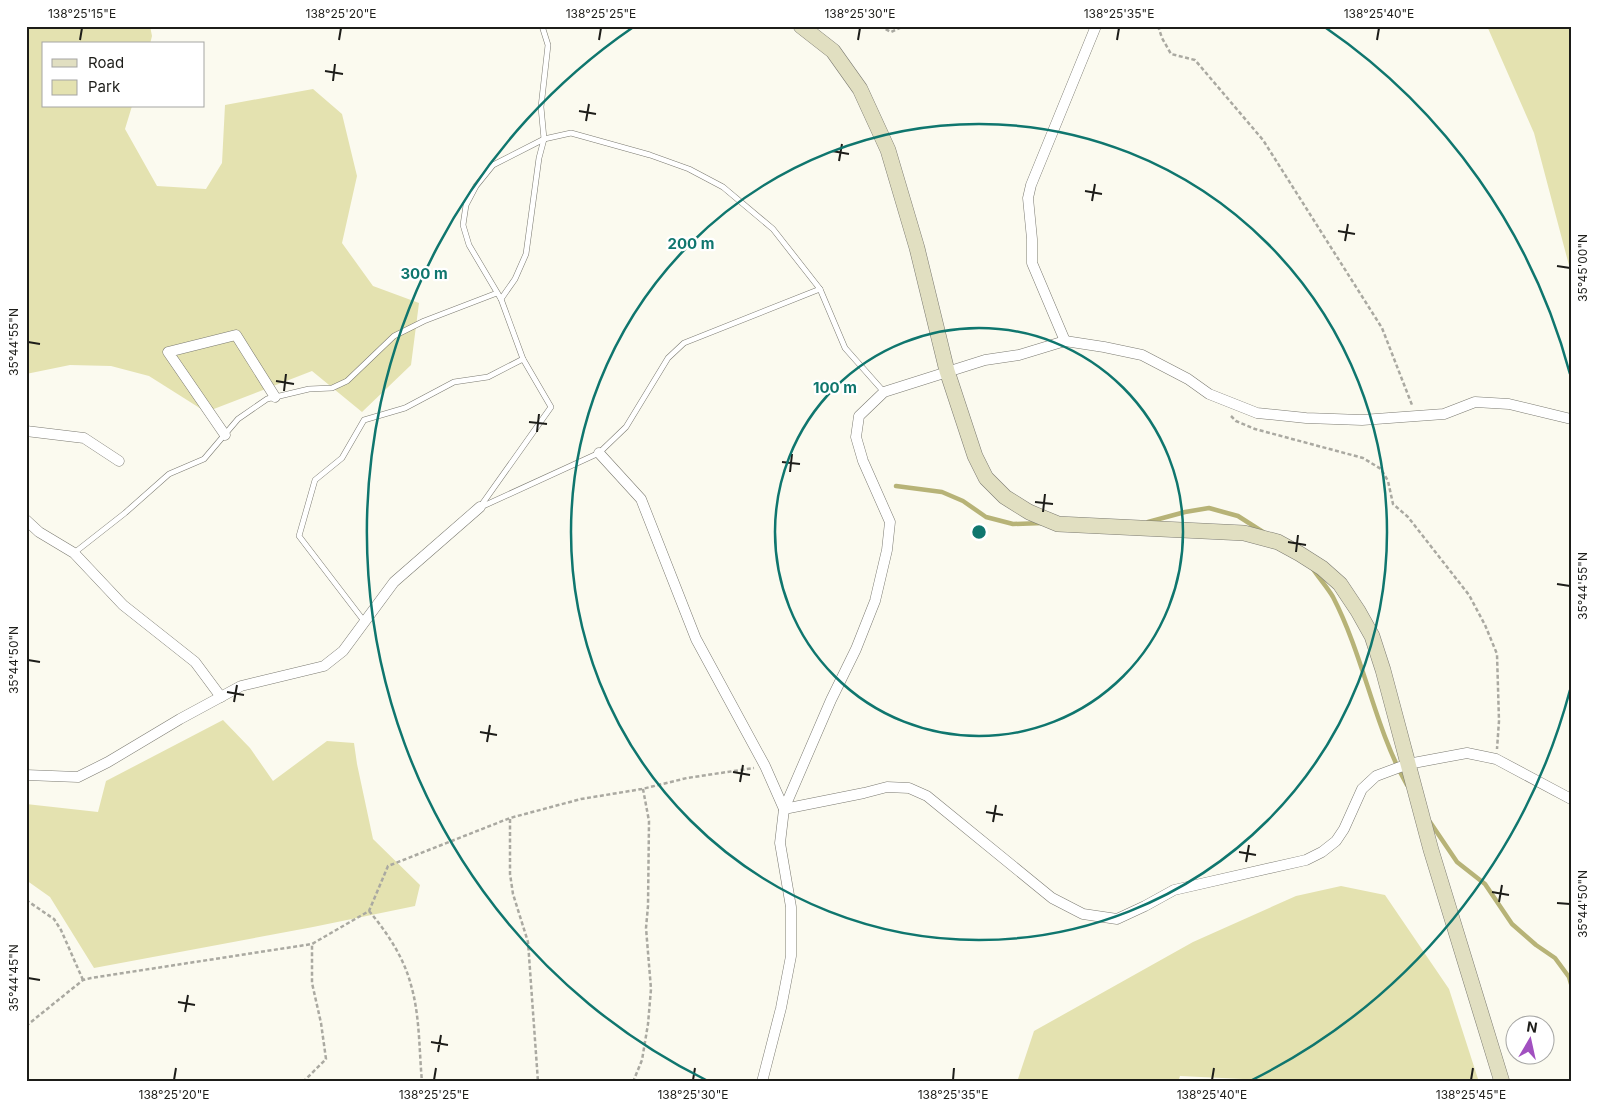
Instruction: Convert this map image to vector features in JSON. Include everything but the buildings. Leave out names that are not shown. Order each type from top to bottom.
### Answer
[{"type":"street","points":[[801,26],[833,51],[860,89],[888,150],[917,248],[947,372],[975,456],[986,478],[1005,497],[1028,512],[1058,524],[1244,533],[1278,542],[1322,568],[1340,584],[1358,611],[1372,636],[1383,670],[1431,850],[1502,1082]]},
{"type":"street","points":[[1065,342],[1032,263],[1028,198],[1031,185],[1096,26]]},
{"type":"street","points":[[225,434],[168,352],[236,336],[275,397]]},
{"type":"street","points":[[762,1082],[781,1008],[791,956],[791,908],[780,843],[784,809],[831,700],[856,649],[875,601],[888,550],[890,522],[863,461],[856,437],[859,416],[884,392],[985,360],[1019,355],[1065,342],[1104,347],[1142,356],[1188,379],[1209,394],[1258,413],[1306,418],[1362,420],[1444,414],[1475,402],[1509,404],[1571,419]]},
{"type":"street","points":[[26,431],[84,438],[119,461]]},
{"type":"street","points":[[599,453],[641,499],[696,639],[765,766],[784,809]]},
{"type":"street","points":[[26,775],[78,777],[241,686],[324,666],[343,651],[394,582],[480,507]]},
{"type":"street","points":[[26,520],[39,532],[74,553],[123,605],[195,662],[221,697]]},
{"type":"street","points":[[784,809],[864,794],[887,787],[910,788],[927,796],[1052,898],[1083,914],[1117,919],[1174,890],[1306,860],[1322,852],[1336,841],[1344,829],[1362,789],[1376,776],[1408,764],[1467,753],[1496,759],[1571,799]]},
{"type":"lane","points":[[501,299],[515,279],[526,254],[539,158],[544,139],[541,107],[548,45],[542,26]]},
{"type":"lane","points":[[480,507],[551,407],[523,359],[501,299],[469,246],[463,225],[466,205],[476,186],[493,165],[544,139],[571,133],[606,142],[689,169],[722,187],[772,230],[820,289],[845,348],[884,392]]},
{"type":"lane","points":[[480,507],[599,453],[626,427],[668,358],[684,343],[820,289]]},
{"type":"lane","points":[[74,553],[125,513],[169,474],[204,459],[238,419],[267,399],[308,389],[332,388],[340,385],[347,381],[394,336],[424,321],[497,294]]},
{"type":"lane","points":[[364,622],[299,536],[314,480],[342,458],[364,420],[404,408],[454,382],[488,377],[523,359]]},
{"type":"path","points":[[880,26],[891,32],[904,26]]},
{"type":"path","points":[[1158,26],[1171,54],[1195,60],[1263,140],[1382,328],[1416,416]]},
{"type":"path","points":[[1230,414],[1236,421],[1255,429],[1363,458],[1381,469],[1388,481],[1393,504],[1408,517],[1469,595],[1497,654],[1499,721],[1496,759]]},
{"type":"path","points":[[26,1026],[84,980],[147,968],[312,944],[369,911],[388,866],[510,818],[582,799],[642,789],[687,778],[765,766]]},
{"type":"path","points":[[633,1082],[642,1060],[648,1024],[650,989],[646,928],[649,821],[642,789]]},
{"type":"path","points":[[510,818],[510,874],[513,894],[528,942],[538,1082]]},
{"type":"path","points":[[26,900],[54,919],[84,980]]},
{"type":"path","points":[[369,911],[385,929],[411,984],[415,1004],[422,1082]]},
{"type":"path","points":[[303,1082],[326,1059],[312,983],[312,944]]},
{"type":"green space","points":[[26,26],[150,26],[152,36],[150,42],[42,42],[42,108],[131,108],[125,129],[157,186],[206,189],[222,163],[225,105],[313,89],[342,114],[357,176],[342,243],[373,286],[419,303],[411,365],[362,412],[312,371],[206,412],[149,376],[111,366],[70,365],[26,374]]},
{"type":"green space","points":[[1487,26],[1571,26],[1571,273],[1534,133]]},
{"type":"green space","points":[[223,720],[250,748],[273,781],[327,741],[354,743],[373,839],[420,885],[415,906],[94,968],[50,897],[26,880],[26,804],[98,812],[106,781]]},
{"type":"green space","points":[[1341,886],[1385,895],[1449,989],[1479,1082],[1244,1082],[1243,1079],[1180,1076],[1178,1082],[1017,1082],[1034,1031],[1193,942],[1296,896]]},
{"type":"waterway","points":[[896,486],[942,492],[963,501],[986,517],[1013,524],[1043,523]]},
{"type":"waterway","points":[[1148,522],[1209,508],[1238,516],[1263,532]]},
{"type":"waterway","points":[[1313,569],[1333,597],[1344,620],[1386,739],[1407,785]]},
{"type":"waterway","points":[[1430,822],[1457,862],[1485,884],[1512,924],[1536,945],[1555,958],[1569,977],[1571,984]]}]
